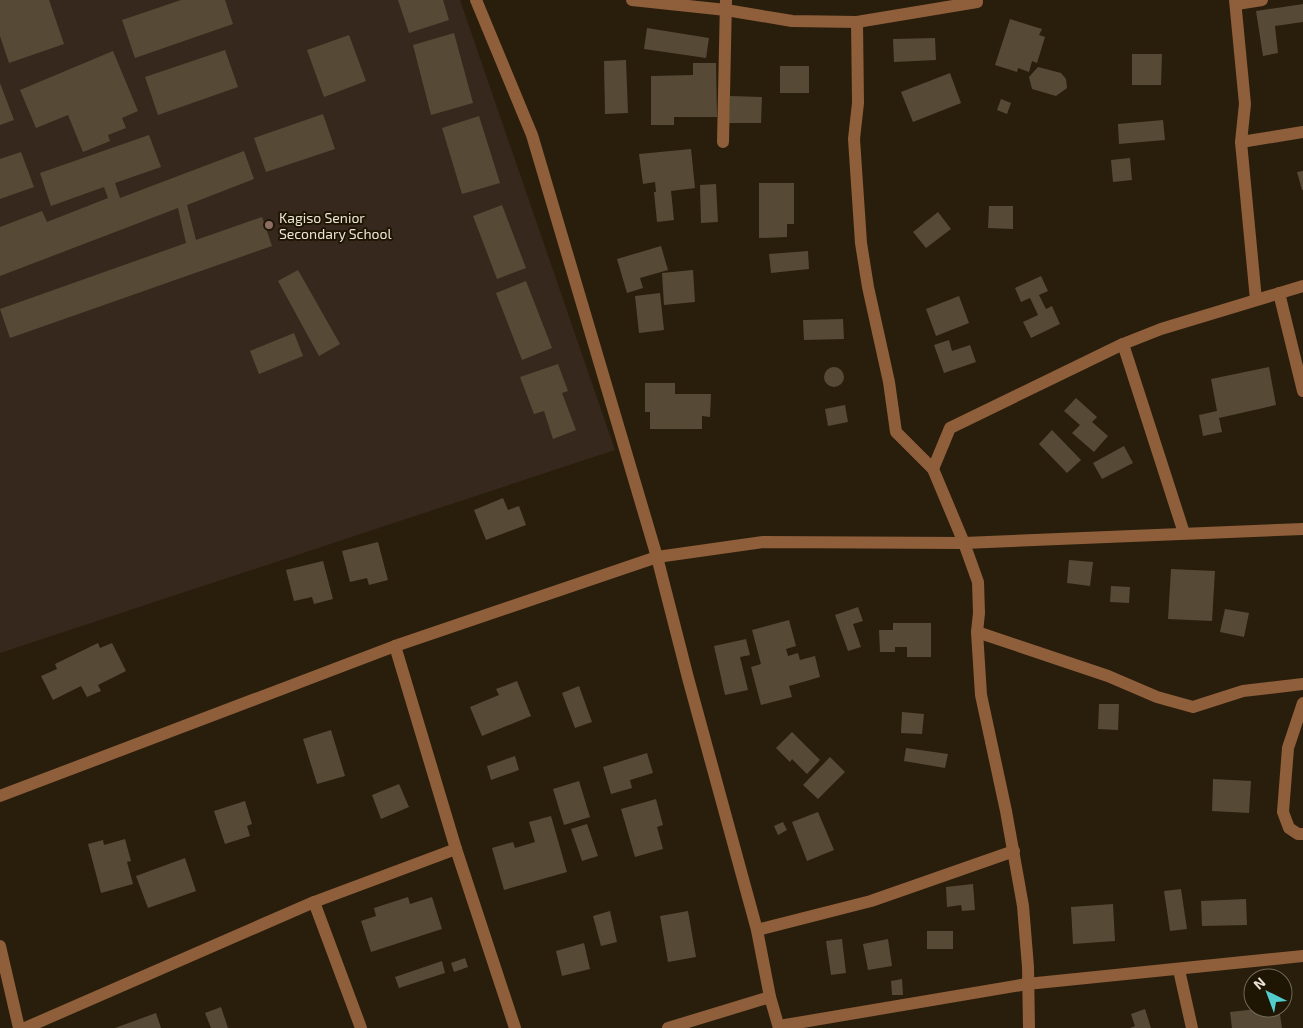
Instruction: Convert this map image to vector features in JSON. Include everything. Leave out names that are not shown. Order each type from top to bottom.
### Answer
[{"type":"street","points":[[476,0],[532,135],[657,557],[757,930],[770,997],[779,1027],[1027,984],[1303,956]]},
{"type":"street","points":[[632,0],[726,5],[792,21],[857,22],[977,2],[977,0]]},
{"type":"street","points":[[1256,300],[1241,142],[1246,104],[1236,2],[1262,0]]},
{"type":"street","points":[[723,142],[726,5]]},
{"type":"street","points":[[857,22],[858,103],[854,139],[861,242],[868,287],[889,382],[896,432],[933,469],[978,582],[979,613],[976,632],[981,695],[1014,851],[1023,906],[1030,1028]]},
{"type":"street","points":[[1241,142],[1303,132]]},
{"type":"street","points":[[933,469],[950,428],[1123,344],[1161,329],[1303,286]]},
{"type":"street","points":[[1279,293],[1303,391]]},
{"type":"street","points":[[1123,344],[1184,533]]},
{"type":"street","points":[[0,796],[395,646],[657,557],[763,542],[964,543],[1303,529]]},
{"type":"street","points":[[976,632],[1108,676],[1157,697],[1193,707],[1243,691],[1303,684]]},
{"type":"street","points":[[395,646],[456,849],[515,1028]]},
{"type":"street","points":[[1303,703],[1288,748],[1283,812],[1289,828],[1298,834],[1303,834]]},
{"type":"street","points":[[26,1028],[314,902],[456,849]]},
{"type":"street","points":[[757,930],[871,901],[1014,851]]},
{"type":"street","points":[[314,902],[361,1028]]},
{"type":"street","points":[[0,946],[19,1028]]},
{"type":"street","points":[[1179,970],[1192,1028]]},
{"type":"street","points":[[668,1028],[770,997]]},
{"type":"shaded area","name":"Kagiso Senior Secondary School","points":[[0,0],[460,0],[615,450],[0,653]]},
{"type":"building","points":[[0,0],[49,0],[64,44],[9,63],[0,36]]},
{"type":"building","points":[[181,0],[225,0],[233,24],[135,58],[122,20]]},
{"type":"building","points":[[398,0],[443,0],[449,20],[409,33]]},
{"type":"building","points":[[1303,4],[1303,22],[1275,26],[1278,53],[1263,56],[1256,11]]},
{"type":"building","points":[[1010,19],[1042,29],[1039,35],[1045,37],[1037,63],[1032,61],[1029,72],[1018,68],[1017,72],[995,65]]},
{"type":"building","points":[[647,28],[709,38],[706,58],[644,49]]},
{"type":"building","points":[[454,33],[473,103],[431,115],[413,45]]},
{"type":"building","points":[[349,35],[366,81],[324,97],[307,50]]},
{"type":"building","points":[[935,38],[936,60],[894,62],[893,39]]},
{"type":"building","points":[[225,50],[238,87],[158,115],[145,77]]},
{"type":"building","points":[[113,51],[138,111],[122,118],[126,128],[108,135],[110,141],[83,152],[68,115],[36,128],[20,90]]},
{"type":"building","points":[[1132,54],[1162,54],[1161,85],[1132,85]]},
{"type":"building","points":[[626,60],[628,113],[605,114],[604,61]]},
{"type":"building","points":[[693,63],[716,63],[717,117],[674,117],[674,125],[651,125],[651,76],[693,75]]},
{"type":"building","points":[[780,66],[809,66],[809,93],[780,93]]},
{"type":"building","points":[[1038,67],[1061,73],[1066,79],[1067,88],[1056,96],[1032,89],[1029,77]]},
{"type":"building","points":[[950,73],[961,103],[913,122],[901,92]]},
{"type":"building","points":[[0,83],[14,120],[0,125]]},
{"type":"building","points":[[730,96],[762,97],[761,123],[729,123]]},
{"type":"building","points":[[1001,99],[1011,103],[1007,114],[997,110]]},
{"type":"building","points":[[323,114],[335,149],[266,172],[254,138]]},
{"type":"building","points":[[479,116],[500,183],[462,194],[442,128]]},
{"type":"building","points":[[1163,120],[1165,140],[1119,144],[1118,124]]},
{"type":"building","points":[[149,135],[161,167],[115,183],[120,198],[244,151],[254,179],[187,205],[196,240],[262,217],[272,246],[10,338],[0,309],[186,243],[178,208],[0,276],[0,227],[42,211],[47,222],[108,198],[104,187],[51,206],[40,173]]},
{"type":"building","points":[[691,149],[695,188],[671,191],[674,220],[657,222],[655,182],[643,184],[639,154]]},
{"type":"building","points":[[21,152],[34,187],[0,199],[0,159]]},
{"type":"building","points":[[1130,158],[1132,180],[1113,182],[1111,160]]},
{"type":"building","points":[[1303,171],[1303,190],[1302,190],[1297,172]]},
{"type":"building","points":[[759,183],[794,183],[794,224],[787,224],[787,237],[759,238]]},
{"type":"building","points":[[716,184],[718,222],[701,223],[700,185]]},
{"type":"building","points":[[502,205],[526,268],[497,279],[473,216]]},
{"type":"building","points":[[989,206],[1013,206],[1013,229],[988,228]]},
{"type":"building","points":[[938,212],[951,229],[926,248],[913,232]]},
{"type":"building","points":[[661,246],[668,270],[640,278],[643,288],[627,293],[617,259]]},
{"type":"building","points":[[808,251],[809,269],[771,273],[769,254]]},
{"type":"building","points":[[298,270],[340,344],[319,356],[278,281]]},
{"type":"building","points":[[693,270],[695,302],[664,305],[662,273]]},
{"type":"building","points":[[1041,276],[1048,291],[1039,295],[1046,309],[1052,306],[1060,324],[1031,338],[1023,322],[1038,315],[1030,298],[1021,302],[1015,288]]},
{"type":"building","points":[[526,281],[552,348],[522,360],[496,293]]},
{"type":"building","points":[[660,293],[664,330],[639,333],[635,296]]},
{"type":"building","points":[[959,296],[969,323],[936,336],[926,309]]},
{"type":"building","points":[[843,319],[844,339],[804,340],[803,320]]},
{"type":"building","points":[[294,333],[303,356],[259,374],[250,351]]},
{"type":"building","points":[[949,340],[952,351],[970,345],[976,362],[944,373],[934,345]]},
{"type":"building","points":[[558,364],[568,391],[562,393],[576,430],[553,439],[544,411],[534,414],[520,377]]},
{"type":"building","points":[[834,367],[841,370],[844,377],[841,384],[834,387],[827,384],[824,377],[827,370]]},
{"type":"building","points":[[1269,367],[1276,405],[1219,418],[1222,432],[1203,436],[1199,415],[1217,411],[1211,379]]},
{"type":"building","points":[[645,383],[675,383],[675,394],[711,394],[710,417],[702,416],[702,429],[650,429],[650,412],[645,412]]},
{"type":"building","points":[[1076,398],[1097,417],[1092,422],[1108,436],[1094,452],[1072,433],[1080,425],[1064,411]]},
{"type":"building","points":[[845,405],[848,422],[828,426],[825,409]]},
{"type":"building","points":[[1052,430],[1081,460],[1067,473],[1039,444]]},
{"type":"building","points":[[1124,446],[1133,463],[1102,479],[1093,463]]},
{"type":"building","points":[[503,498],[508,510],[519,506],[526,525],[486,540],[474,510]]},
{"type":"building","points":[[378,542],[388,580],[369,585],[367,578],[350,582],[342,551]]},
{"type":"building","points":[[1069,560],[1093,562],[1090,586],[1067,583]]},
{"type":"building","points":[[323,561],[333,599],[314,604],[312,597],[294,601],[286,570]]},
{"type":"building","points":[[1171,569],[1215,571],[1212,621],[1168,619]]},
{"type":"building","points":[[1111,586],[1130,587],[1129,603],[1110,602]]},
{"type":"building","points":[[858,607],[863,621],[853,624],[861,647],[848,651],[835,615]]},
{"type":"building","points":[[1225,609],[1249,613],[1244,637],[1220,632]]},
{"type":"building","points":[[789,620],[796,646],[786,649],[788,656],[798,653],[800,660],[815,656],[820,677],[789,686],[792,697],[761,705],[751,667],[761,664],[752,630]]},
{"type":"building","points":[[893,623],[931,623],[931,657],[907,657],[907,647],[895,647],[895,652],[880,652],[879,630],[893,630]]},
{"type":"building","points":[[746,639],[750,655],[740,657],[748,690],[725,695],[714,646]]},
{"type":"building","points":[[98,643],[100,648],[112,643],[126,671],[98,685],[101,691],[87,697],[81,686],[53,700],[41,676],[57,669],[55,664]]},
{"type":"building","points":[[517,681],[531,716],[482,736],[470,707],[499,695],[496,689]]},
{"type":"building","points":[[579,686],[592,722],[575,728],[562,693]]},
{"type":"building","points":[[1099,704],[1119,704],[1118,730],[1098,729]]},
{"type":"building","points":[[902,712],[924,714],[922,734],[901,733]]},
{"type":"building","points":[[331,730],[345,776],[317,784],[303,739]]},
{"type":"building","points":[[792,732],[820,760],[807,774],[792,759],[790,762],[776,748]]},
{"type":"building","points":[[906,748],[948,754],[945,768],[904,761]]},
{"type":"building","points":[[647,753],[653,773],[630,780],[632,788],[611,794],[603,767]]},
{"type":"building","points":[[515,756],[519,770],[491,780],[487,766]]},
{"type":"building","points":[[830,757],[845,772],[818,799],[803,785]]},
{"type":"building","points":[[1213,779],[1251,781],[1249,813],[1212,811]]},
{"type":"building","points":[[579,781],[590,817],[564,825],[553,789]]},
{"type":"building","points":[[399,784],[409,807],[381,819],[372,795]]},
{"type":"building","points":[[656,799],[663,825],[657,827],[663,849],[635,857],[621,809]]},
{"type":"building","points":[[245,801],[252,824],[247,826],[250,836],[225,844],[214,811]]},
{"type":"building","points":[[818,812],[834,850],[807,861],[792,822]]},
{"type":"building","points":[[551,816],[567,872],[504,890],[492,848],[513,842],[515,848],[535,842],[529,822]]},
{"type":"building","points":[[783,822],[787,830],[778,835],[774,826]]},
{"type":"building","points":[[587,824],[598,856],[582,861],[571,829]]},
{"type":"building","points":[[125,839],[131,861],[127,862],[133,884],[101,893],[88,844],[103,840],[104,845]]},
{"type":"building","points":[[185,858],[196,891],[148,908],[136,876]]},
{"type":"building","points":[[973,884],[975,910],[962,911],[961,905],[947,907],[946,887]]},
{"type":"building","points":[[1181,889],[1187,929],[1170,931],[1164,891]]},
{"type":"building","points":[[408,897],[410,904],[432,897],[442,929],[371,952],[361,921],[376,916],[374,908]]},
{"type":"building","points":[[1246,899],[1247,925],[1202,926],[1201,901]]},
{"type":"building","points":[[1113,904],[1115,941],[1073,944],[1071,907]]},
{"type":"building","points":[[610,911],[617,942],[601,946],[593,916]]},
{"type":"building","points":[[688,911],[696,957],[668,962],[660,916]]},
{"type":"building","points":[[927,931],[953,931],[953,949],[927,949]]},
{"type":"building","points":[[842,939],[846,973],[831,975],[826,941]]},
{"type":"building","points":[[888,939],[892,966],[868,970],[863,944]]},
{"type":"building","points":[[584,943],[590,969],[562,976],[556,951]]},
{"type":"building","points":[[465,958],[468,967],[454,972],[451,963]]},
{"type":"building","points":[[442,961],[445,973],[399,988],[395,977]]},
{"type":"building","points":[[902,979],[903,995],[892,995],[891,981]]},
{"type":"building","points":[[221,1007],[228,1028],[211,1028],[205,1013]]},
{"type":"building","points":[[1145,1009],[1151,1028],[1130,1028],[1135,1026],[1131,1014]]},
{"type":"building","points":[[1243,1011],[1243,1018],[1280,1018],[1282,1028],[1232,1028],[1230,1012]]},
{"type":"building","points":[[156,1013],[161,1028],[115,1028]]},
{"type":"place","name":"Kagiso Senior Secondary School","points":[[269,225]]}]
